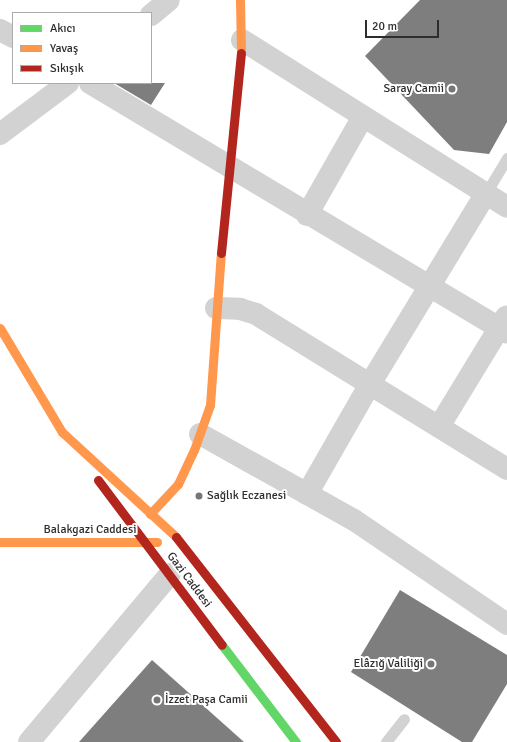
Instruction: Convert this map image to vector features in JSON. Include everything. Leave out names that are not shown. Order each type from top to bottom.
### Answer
[{"type":"main road","points":[[150,514],[178,484],[200,434],[210,405],[216,308],[228,167],[242,40],[240,0]]},
{"type":"main road","points":[[0,328],[62,432],[181,542],[336,742]]},
{"type":"main road","name":"Gazi Caddesi","points":[[62,432],[296,742]]},
{"type":"main road","name":"Balakgazi Caddesi","points":[[0,542],[181,542]]},
{"type":"street","points":[[152,14],[169,0]]},
{"type":"street","points":[[0,30],[12,37]]},
{"type":"street","points":[[242,40],[362,118],[507,207]]},
{"type":"street","points":[[0,134],[67,84]]},
{"type":"street","points":[[92,84],[430,287],[504,326],[440,425]]},
{"type":"street","points":[[308,215],[362,118]]},
{"type":"street","points":[[307,494],[370,384],[486,193]]},
{"type":"street","points":[[216,308],[240,309],[256,314],[440,425],[507,469]]},
{"type":"street","points":[[200,434],[354,520],[507,624]]},
{"type":"street","points":[[29,742],[170,574]]},
{"type":"lane","points":[[486,193],[507,158]]},
{"type":"lane","points":[[386,742],[404,719]]},
{"type":"building","name":"Saray Camii","points":[[420,0],[507,0],[507,122],[489,154],[454,150],[365,56]]},
{"type":"building","points":[[165,83],[151,105],[116,84]]},
{"type":"building","name":"Elâzığ Valiliği","points":[[400,590],[507,655],[507,684],[472,742],[462,742],[351,672]]},
{"type":"building","name":"İzzet Paşa Camii","points":[[152,660],[244,742],[79,742]]},
{"type":"traffic: fast","points":[[222,645],[296,742]]},
{"type":"traffic: slow","points":[[240,0],[241,53]]},
{"type":"traffic: slow","points":[[150,514],[178,484],[194,450],[210,405],[221,253]]},
{"type":"traffic: slow","points":[[0,328],[62,432],[176,537]]},
{"type":"traffic: slow","points":[[0,542],[157,542]]},
{"type":"traffic: jam","points":[[221,253],[241,53]]},
{"type":"traffic: jam","points":[[98,480],[222,645]]},
{"type":"traffic: jam","points":[[176,537],[336,742]]},
{"type":"place","name":"Saray Camii","points":[[452,89]]},
{"type":"place","name":"Sağlık Eczanesi","points":[[199,496]]},
{"type":"place","name":"Elâzığ Valiliği","points":[[431,664]]},
{"type":"place","name":"İzzet Paşa Camii","points":[[157,700]]}]
